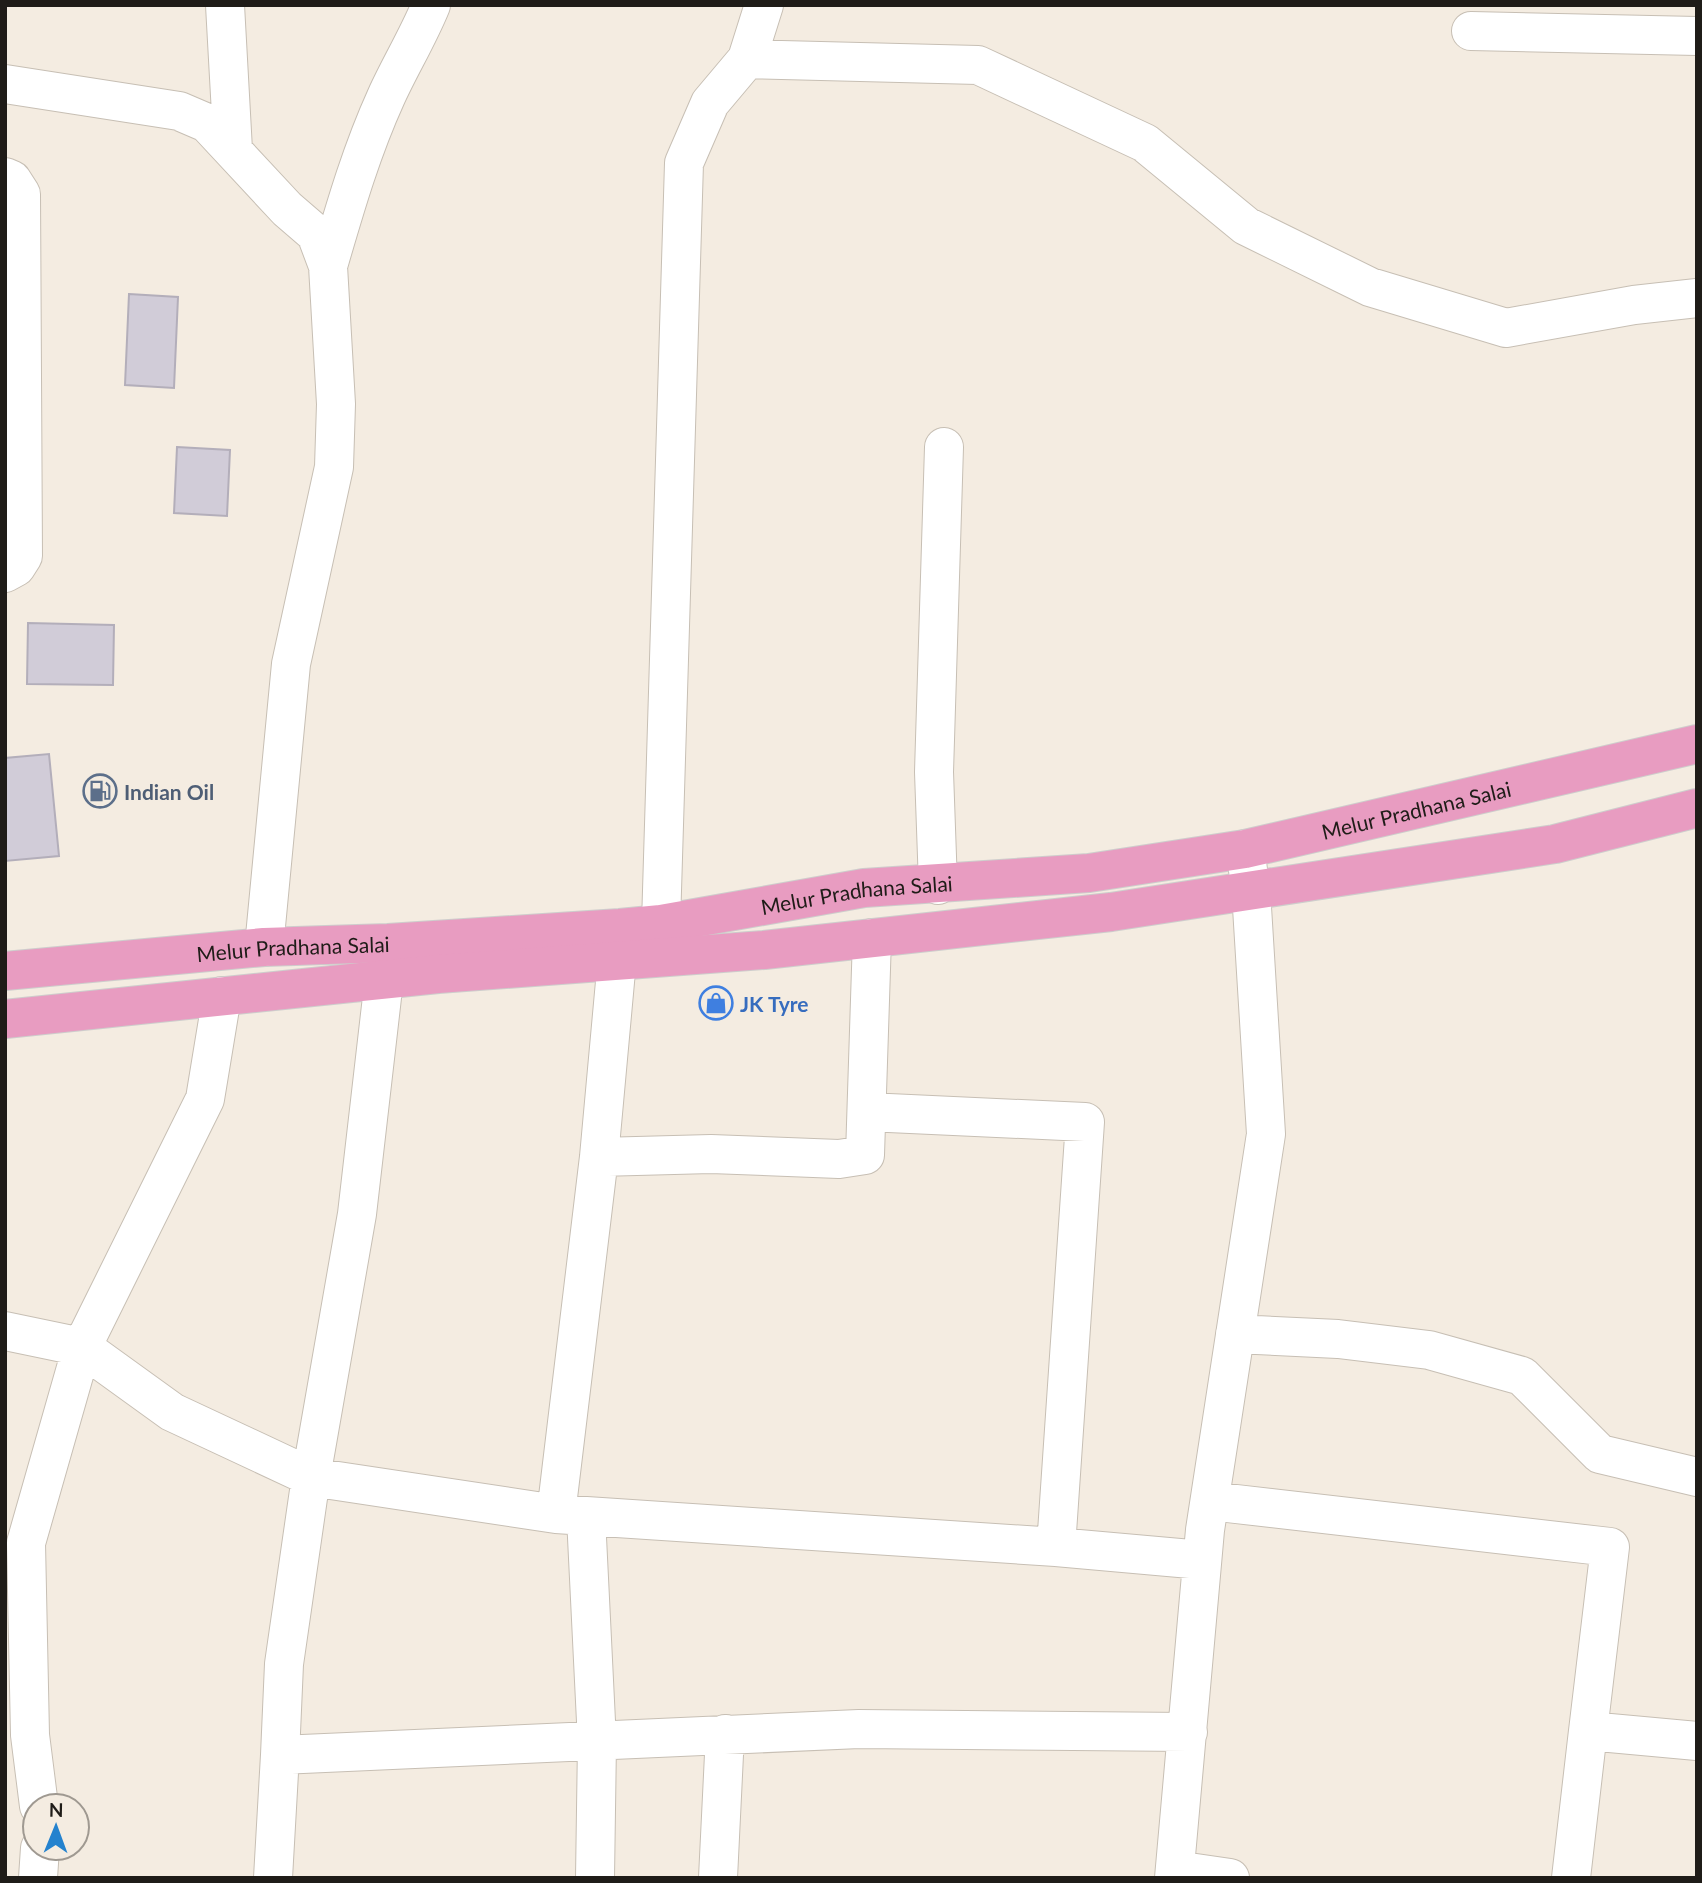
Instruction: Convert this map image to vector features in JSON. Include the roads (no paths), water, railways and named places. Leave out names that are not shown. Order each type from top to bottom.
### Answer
[{"type":"main road","name":"Melur Pradhana Salai","points":[[5,971],[264,947],[388,943],[661,924],[864,888],[1089,873],[1245,849],[1697,744]]},
{"type":"main road","name":"Melur Pradhana Salai","points":[[5,1019],[384,980],[764,950],[1111,912],[1555,844],[1697,808]]},
{"type":"street","points":[[225,5],[233,150]]},
{"type":"street","points":[[328,266],[358,165],[387,95],[419,36],[431,5]]},
{"type":"street","points":[[661,924],[684,163],[710,103],[747,59],[764,5]]},
{"type":"street","points":[[1471,31],[1697,36]]},
{"type":"street","points":[[747,59],[978,65],[1145,143],[1246,226],[1370,287],[1506,328],[1634,305],[1697,298]]},
{"type":"street","points":[[5,84],[179,111],[207,123],[287,209],[316,234],[328,266],[336,404],[334,467],[291,664],[264,947]]},
{"type":"street","points":[[5,177],[12,180],[21,194],[23,556],[16,567],[5,573]]},
{"type":"street","points":[[938,884],[934,772],[944,447]]},
{"type":"street","points":[[1230,1878],[1174,1874],[1202,1560],[1266,1134],[1251,891],[1245,849]]},
{"type":"street","points":[[599,1157],[711,1154],[839,1159],[866,1155],[872,938]]},
{"type":"street","points":[[595,1878],[597,1742],[571,1516],[617,960]]},
{"type":"street","points":[[273,1878],[284,1664],[311,1477],[357,1214],[384,980]]},
{"type":"street","points":[[37,1792],[30,1735],[26,1543],[82,1347],[205,1100],[222,996]]},
{"type":"street","points":[[867,1112],[1085,1122],[1056,1547]]},
{"type":"street","points":[[5,1331],[82,1347],[172,1412],[311,1477],[571,1516],[1056,1547],[1202,1560]]},
{"type":"street","points":[[1235,1335],[1338,1339],[1429,1350],[1522,1376],[1600,1454],[1697,1476]]},
{"type":"street","points":[[1210,1501],[1610,1547],[1571,1878]]},
{"type":"street","points":[[280,1755],[859,1729],[1188,1732]]},
{"type":"street","points":[[1588,1731],[1697,1741]]},
{"type":"street","points":[[718,1878],[725,1734]]},
{"type":"place","name":"Indian Oil","points":[[100,791]]},
{"type":"place","name":"JK Tyre","points":[[716,1003]]}]
